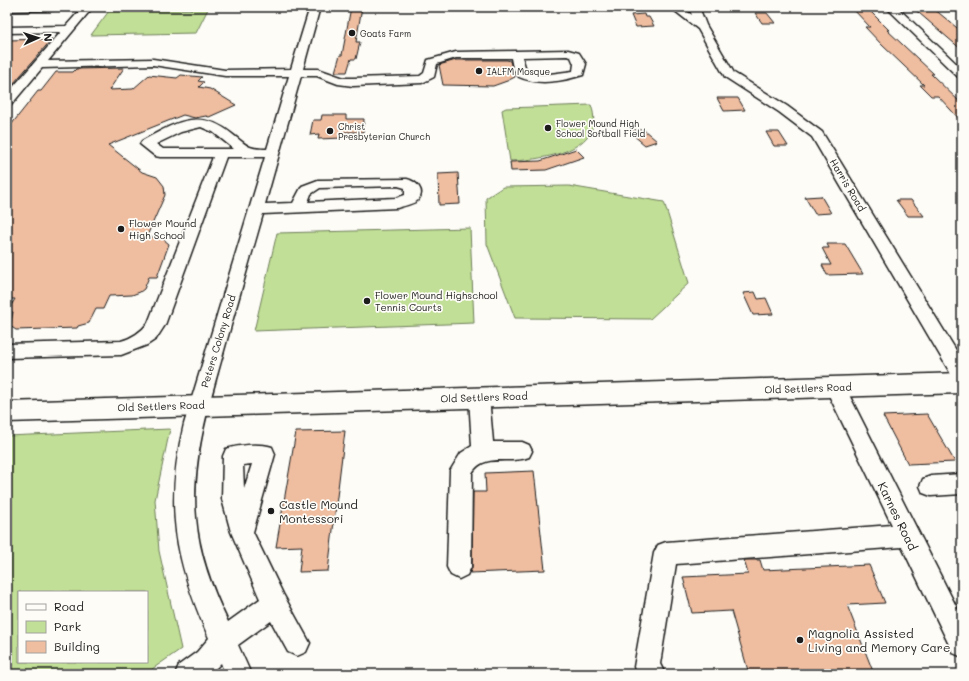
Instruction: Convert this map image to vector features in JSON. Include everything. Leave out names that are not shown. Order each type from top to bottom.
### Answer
[{"type":"main road","name":"Old Settlers Road","points":[[7,412],[199,405],[962,384]]},
{"type":"street","points":[[7,8],[53,7]]},
{"type":"street","points":[[7,102],[88,7]]},
{"type":"street","name":"Peters Colony Road","points":[[238,674],[196,576],[189,552],[184,509],[186,469],[192,432],[199,405],[258,209],[316,7]]},
{"type":"street","name":"Harris Road","points":[[675,7],[701,27]]},
{"type":"street","name":"Harris Road","points":[[694,7],[701,27],[729,75],[789,113],[817,135],[962,376]]},
{"type":"street","points":[[891,7],[962,75]]},
{"type":"street","points":[[7,30],[68,29]]},
{"type":"street","points":[[39,65],[153,62],[225,73],[318,72],[342,81],[422,79],[430,75],[432,62],[439,58],[516,54],[568,53],[575,55],[580,64],[579,73],[568,77],[537,78],[524,75],[518,66],[516,54]]},
{"type":"street","points":[[567,64],[580,64]]},
{"type":"street","points":[[518,66],[532,66]]},
{"type":"street","points":[[248,154],[208,124],[195,123],[176,130],[147,144],[160,153],[248,154],[273,153]]},
{"type":"street","points":[[176,130],[213,153]]},
{"type":"street","points":[[7,351],[121,348],[146,338],[156,325],[213,153]]},
{"type":"street","points":[[258,209],[300,208],[397,204],[412,198],[412,186],[407,183],[398,182],[318,184],[310,186],[304,191],[300,208]]},
{"type":"street","name":"Karnes Road","points":[[835,387],[962,644]]},
{"type":"street","points":[[479,397],[483,451]]},
{"type":"street","points":[[459,567],[461,471],[468,460],[483,451],[522,451]]},
{"type":"street","points":[[931,486],[962,484]]},
{"type":"street","points":[[242,532],[274,603],[296,644]]},
{"type":"street","points":[[652,674],[647,667],[666,553],[908,535]]},
{"type":"street","points":[[188,674],[206,661],[223,641],[274,603]]},
{"type":"green space","points":[[208,9],[196,33],[91,35],[109,11]]},
{"type":"green space","name":"Flower Mound High School Softball Field","points":[[591,105],[594,121],[590,133],[581,143],[554,155],[510,161],[502,110],[506,108]]},
{"type":"green space","points":[[569,186],[664,202],[689,283],[650,319],[515,318],[487,244],[486,198],[503,187]]},
{"type":"green space","name":"Flower Mound Highschool Tennis Courts","points":[[470,228],[474,323],[254,331],[277,233]]},
{"type":"green space","points":[[170,429],[155,500],[159,551],[181,649],[145,674],[7,674],[7,436]]},
{"type":"building","points":[[351,7],[362,7],[356,42],[360,42],[356,59],[351,59],[347,72],[335,72],[340,55],[342,55]]},
{"type":"building","points":[[912,7],[933,8],[962,32],[962,50]]},
{"type":"building","points":[[853,9],[868,9],[889,30],[887,30],[934,74],[931,74],[962,104],[962,122],[938,96],[931,96],[920,85],[924,85],[865,27],[870,27]]},
{"type":"building","points":[[755,13],[767,13],[775,23],[762,23]]},
{"type":"building","points":[[644,14],[645,17],[649,17],[654,26],[636,27],[631,15]]},
{"type":"building","points":[[52,39],[7,91],[7,40]]},
{"type":"building","name":"IALFM Mosque","points":[[456,60],[507,60],[510,61],[515,77],[493,86],[443,85],[439,65]]},
{"type":"building","name":"Flower Mound High School","points":[[124,68],[109,90],[133,89],[149,75],[177,78],[181,75],[202,77],[198,81],[204,82],[199,87],[210,89],[236,105],[209,117],[206,116],[195,118],[183,115],[108,145],[142,172],[157,177],[164,186],[165,195],[147,236],[163,239],[169,244],[157,277],[149,277],[144,289],[140,292],[132,295],[109,296],[103,309],[96,309],[89,323],[78,326],[77,328],[16,330],[10,326],[13,312],[7,312],[15,299],[7,299],[7,130],[38,91],[41,91],[56,72],[73,72],[76,69]]},
{"type":"building","points":[[717,98],[738,98],[745,110],[724,111]]},
{"type":"building","points":[[322,115],[346,115],[346,119],[364,119],[363,132],[344,132],[343,138],[318,139],[319,134],[310,135],[313,120],[321,120]]},
{"type":"building","points":[[627,130],[644,130],[657,141],[645,145]]},
{"type":"building","points":[[766,132],[779,132],[788,146],[774,146]]},
{"type":"building","points":[[576,149],[584,157],[546,170],[511,171],[510,162],[540,161]]},
{"type":"building","points":[[458,173],[460,204],[439,205],[438,174]]},
{"type":"building","points":[[821,196],[831,213],[815,214],[805,197]]},
{"type":"building","points":[[896,200],[911,200],[924,216],[908,216]]},
{"type":"building","points":[[827,244],[845,244],[863,274],[827,275],[822,265],[831,265],[822,248],[829,248]]},
{"type":"building","points":[[755,292],[758,299],[766,298],[773,314],[753,315],[743,293]]},
{"type":"building","points":[[927,414],[955,462],[908,464],[883,416]]},
{"type":"building","points":[[345,431],[328,571],[299,572],[302,546],[276,547],[296,432]]},
{"type":"building","points":[[534,471],[545,570],[470,573],[472,567],[473,492],[486,492],[485,473]]},
{"type":"building","name":"Magnolia Assisted Living and Memory Care","points":[[744,560],[760,560],[763,570],[869,565],[885,603],[847,605],[874,674],[749,674],[731,611],[692,613],[683,577],[748,574]]},
{"type":"place","name":"Goats Farm","points":[[352,33]]},
{"type":"place","name":"IALFM Mosque","points":[[479,71]]},
{"type":"place","name":"Flower Mound High School Softball Field","points":[[548,128]]},
{"type":"place","name":"Christ Presbyterian Church","points":[[330,131]]},
{"type":"place","name":"Flower Mound High School","points":[[121,229]]},
{"type":"place","name":"Flower Mound Highschool Tennis Courts","points":[[367,301]]},
{"type":"place","name":"Castle Mound Montessori","points":[[271,511]]},
{"type":"place","name":"Magnolia Assisted Living and Memory Care","points":[[800,640]]}]
